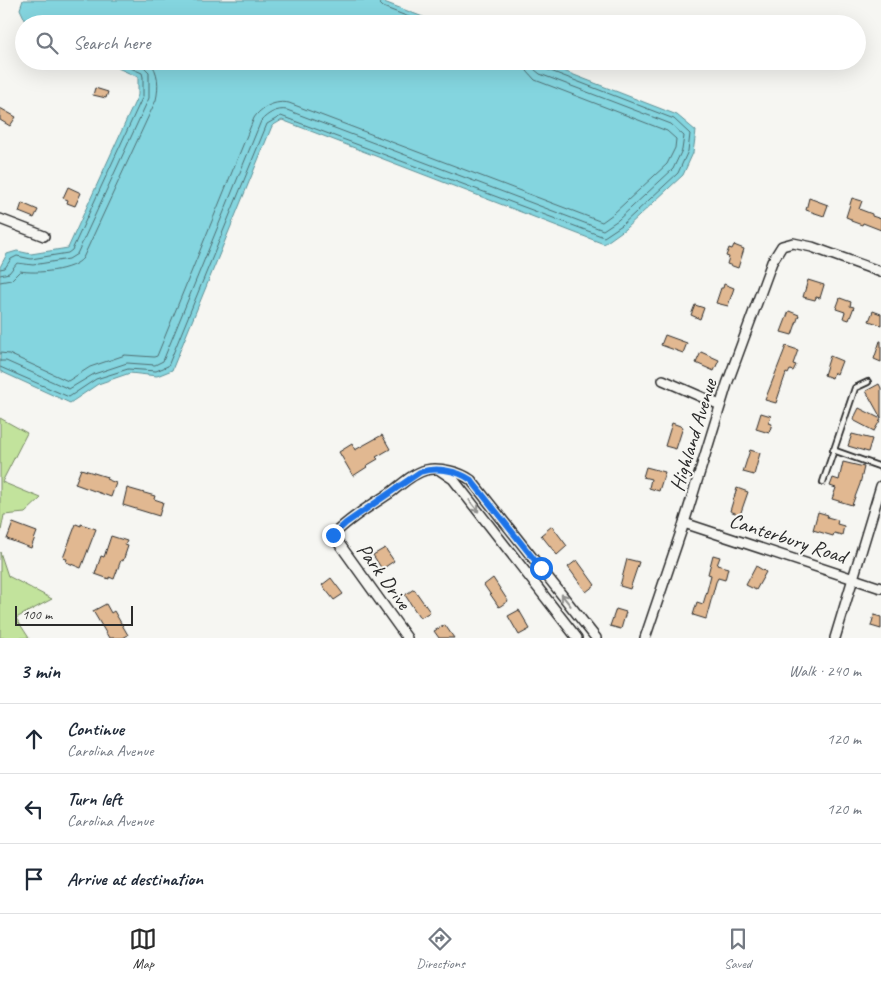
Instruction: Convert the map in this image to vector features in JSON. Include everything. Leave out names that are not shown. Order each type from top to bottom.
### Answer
[{"type":"street","points":[[0,219],[44,236]]},
{"type":"street","name":"Highland Avenue","points":[[645,638],[684,523],[720,405],[772,262],[782,246],[793,243],[812,247],[881,272]]},
{"type":"street","points":[[663,380],[720,405]]},
{"type":"street","points":[[441,471],[462,474],[471,480],[596,638]]},
{"type":"street","points":[[441,471],[453,479],[577,638]]},
{"type":"street","name":"Park Drive","points":[[407,638],[333,535],[346,523],[420,472],[441,471]]},
{"type":"street","points":[[835,638],[881,486]]},
{"type":"street","name":"Canterbury Road","points":[[684,523],[881,588]]},
{"type":"street","points":[[529,577],[541,568]]},
{"type":"lane","points":[[822,482],[855,388],[868,382]]},
{"type":"lane","points":[[833,450],[881,466]]},
{"type":"green space","points":[[0,418],[27,433],[2,482],[41,498],[25,513],[4,515],[0,536]]},
{"type":"green space","points":[[0,552],[8,576],[52,599],[16,618],[29,638],[0,638]]},
{"type":"water","points":[[23,0],[379,0],[418,15],[23,15],[20,9]]},
{"type":"water","points":[[122,70],[561,70],[677,115],[696,131],[693,153],[683,175],[625,229],[604,244],[282,120],[272,126],[172,370],[157,376],[130,373],[98,384],[70,403],[0,371],[0,267],[7,254],[17,251],[31,254],[68,248],[138,95],[138,77]]},
{"type":"building","points":[[95,88],[108,92],[106,98],[93,95]]},
{"type":"building","points":[[0,108],[16,117],[10,126],[0,120]]},
{"type":"building","points":[[68,187],[81,193],[75,206],[67,203],[68,200],[63,198]]},
{"type":"building","points":[[809,198],[828,205],[824,216],[806,210]]},
{"type":"building","points":[[852,198],[862,201],[859,209],[881,219],[881,230],[863,223],[862,225],[851,221],[851,219],[846,217]]},
{"type":"building","points":[[22,203],[38,210],[34,218],[19,212]]},
{"type":"building","points":[[734,245],[744,249],[738,268],[727,264],[729,257],[726,256],[729,248],[732,249]]},
{"type":"building","points":[[808,280],[824,285],[820,298],[816,297],[815,300],[803,297]]},
{"type":"building","points":[[724,284],[734,288],[728,306],[716,303]]},
{"type":"building","points":[[840,298],[851,302],[850,306],[854,307],[849,320],[843,318],[845,312],[836,309]]},
{"type":"building","points":[[695,305],[704,308],[700,319],[691,315]]},
{"type":"building","points":[[789,311],[799,315],[792,335],[781,332]]},
{"type":"building","points":[[873,311],[881,314],[881,325],[869,321]]},
{"type":"building","points":[[665,335],[687,343],[683,353],[661,345]]},
{"type":"building","points":[[881,341],[881,362],[874,359]]},
{"type":"building","points":[[786,346],[798,350],[793,364],[796,365],[793,371],[790,370],[788,374],[786,373],[776,403],[765,400]]},
{"type":"building","points":[[701,352],[719,360],[714,371],[696,363]]},
{"type":"building","points":[[830,356],[842,361],[837,374],[834,372],[832,378],[824,375]]},
{"type":"building","points":[[879,384],[881,388],[881,418],[866,391]]},
{"type":"building","points":[[859,408],[881,419],[874,431],[853,420]]},
{"type":"building","points":[[761,413],[771,416],[768,423],[772,424],[769,433],[756,429]]},
{"type":"building","points":[[672,423],[683,427],[676,449],[665,446]]},
{"type":"building","points":[[852,434],[872,439],[868,452],[848,446]]},
{"type":"building","points":[[382,435],[390,449],[376,457],[378,459],[353,476],[339,452],[352,444],[355,450]]},
{"type":"building","points":[[750,450],[760,453],[754,475],[743,472]]},
{"type":"building","points":[[843,462],[864,467],[852,505],[832,499],[836,488],[830,486],[833,478],[839,480]]},
{"type":"building","points":[[646,467],[665,472],[659,491],[649,488],[651,479],[643,477]]},
{"type":"building","points":[[81,469],[107,477],[106,479],[116,483],[111,497],[75,484]]},
{"type":"building","points":[[127,488],[155,496],[154,499],[163,502],[159,516],[123,505]]},
{"type":"building","points":[[737,488],[748,492],[740,515],[730,511]]},
{"type":"building","points":[[818,512],[838,520],[837,524],[844,526],[842,535],[834,533],[833,536],[813,530]]},
{"type":"building","points":[[13,523],[37,532],[31,548],[7,539]]},
{"type":"building","points":[[76,524],[96,529],[81,568],[66,562],[67,559],[63,558]]},
{"type":"building","points":[[552,526],[567,546],[557,555],[541,535]]},
{"type":"building","points":[[111,536],[127,541],[125,545],[128,546],[114,579],[95,574],[101,556],[104,557]]},
{"type":"building","points":[[385,548],[394,561],[382,569],[373,555]]},
{"type":"building","points":[[713,555],[720,557],[717,565],[728,568],[725,580],[718,578],[716,582],[706,619],[693,615],[697,602],[703,604],[711,575],[708,574]]},
{"type":"building","points":[[627,559],[639,562],[630,589],[620,586]]},
{"type":"building","points":[[577,560],[595,585],[586,592],[568,567]]},
{"type":"building","points":[[756,566],[766,572],[756,590],[746,585]]},
{"type":"building","points":[[331,578],[343,594],[334,600],[322,585]]},
{"type":"building","points":[[493,578],[508,601],[499,607],[484,585]]},
{"type":"building","points":[[414,589],[430,612],[420,618],[405,595]]},
{"type":"building","points":[[106,604],[111,613],[114,611],[128,635],[123,638],[109,638],[93,611]]},
{"type":"building","points":[[616,609],[626,612],[621,629],[610,626]]},
{"type":"building","points":[[519,610],[530,629],[519,635],[508,616]]},
{"type":"building","points":[[874,615],[881,617],[881,629],[871,626]]},
{"type":"building","points":[[445,625],[454,638],[439,638],[434,631]]},
{"type":"route","points":[[333,535],[346,523],[420,472],[427,470],[450,471],[462,474],[471,480],[541,568]]}]
